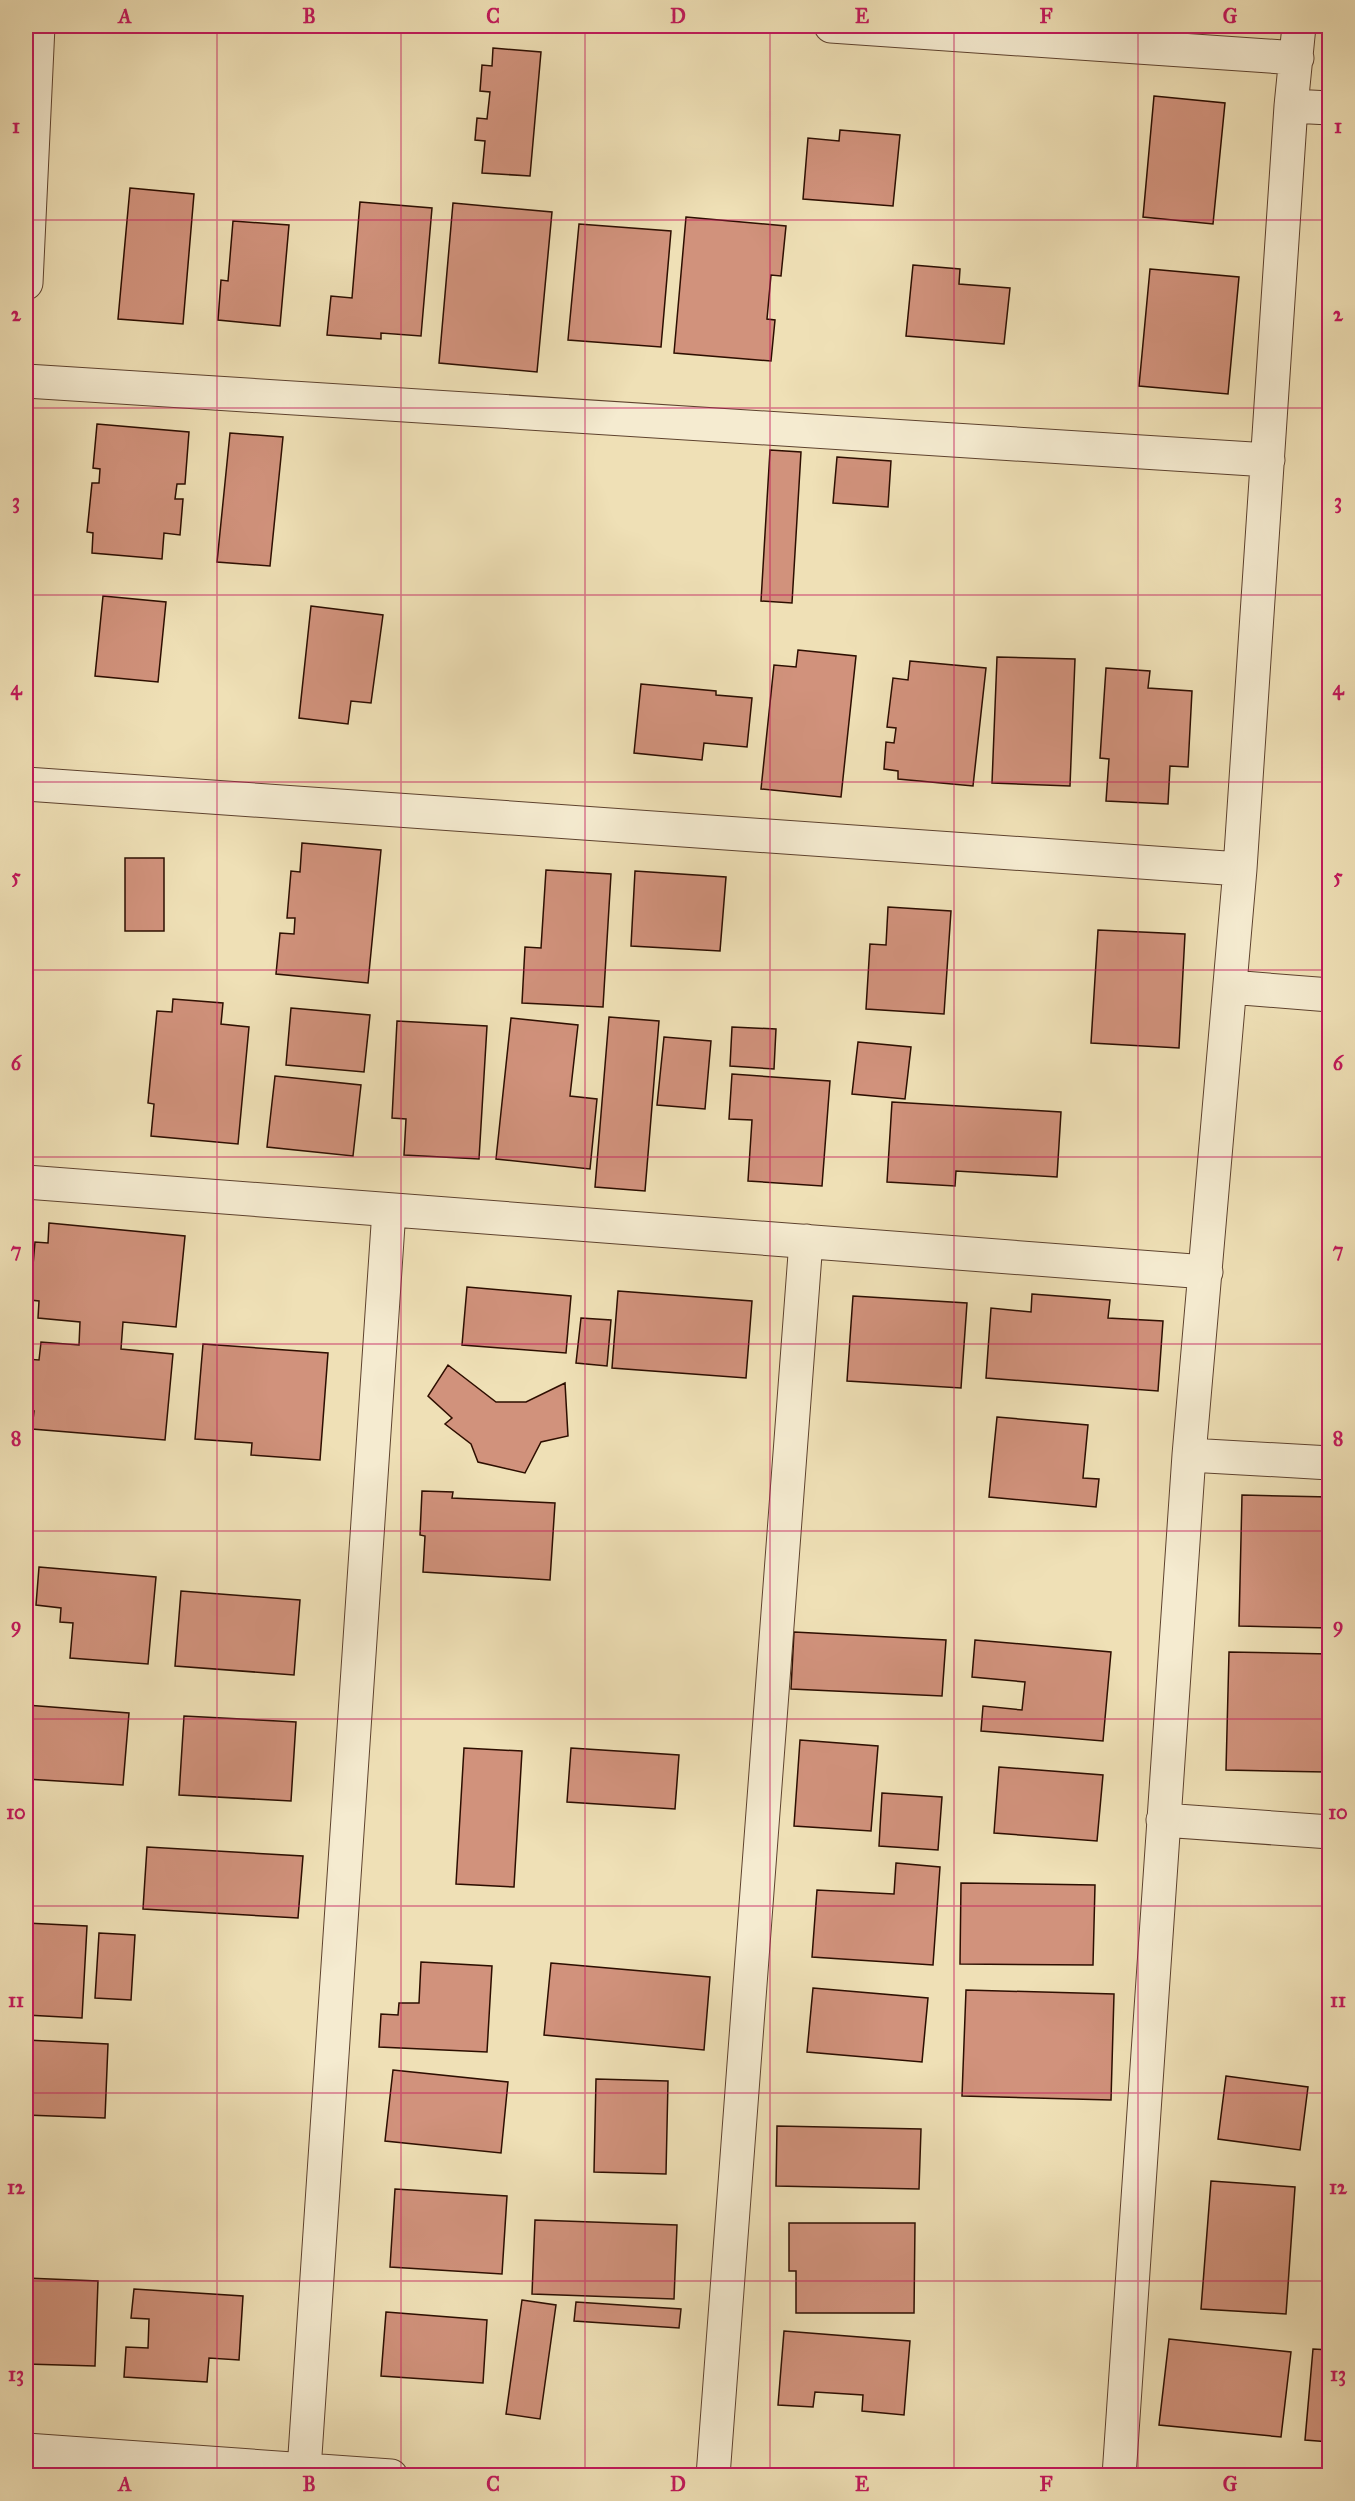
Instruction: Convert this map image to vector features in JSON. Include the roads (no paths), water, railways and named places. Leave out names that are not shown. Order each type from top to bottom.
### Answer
[{"type":"street","points":[[26,283],[38,26]]},
{"type":"street","points":[[831,26],[1297,58]]},
{"type":"street","points":[[1119,2475],[1189,1455],[1240,869],[1291,106],[1299,26]]},
{"type":"street","points":[[1291,106],[1329,108]]},
{"type":"street","points":[[26,381],[1268,460]]},
{"type":"street","points":[[26,784],[1240,869]]},
{"type":"street","points":[[1230,987],[1329,995]]},
{"type":"street","points":[[26,1182],[1206,1272]]},
{"type":"street","points":[[304,2470],[389,1210]]},
{"type":"street","points":[[713,2475],[806,1241]]},
{"type":"street","points":[[1189,1455],[1329,1463]]},
{"type":"street","points":[[1163,1820],[1329,1832]]},
{"type":"street","points":[[26,2450],[391,2475]]}]
